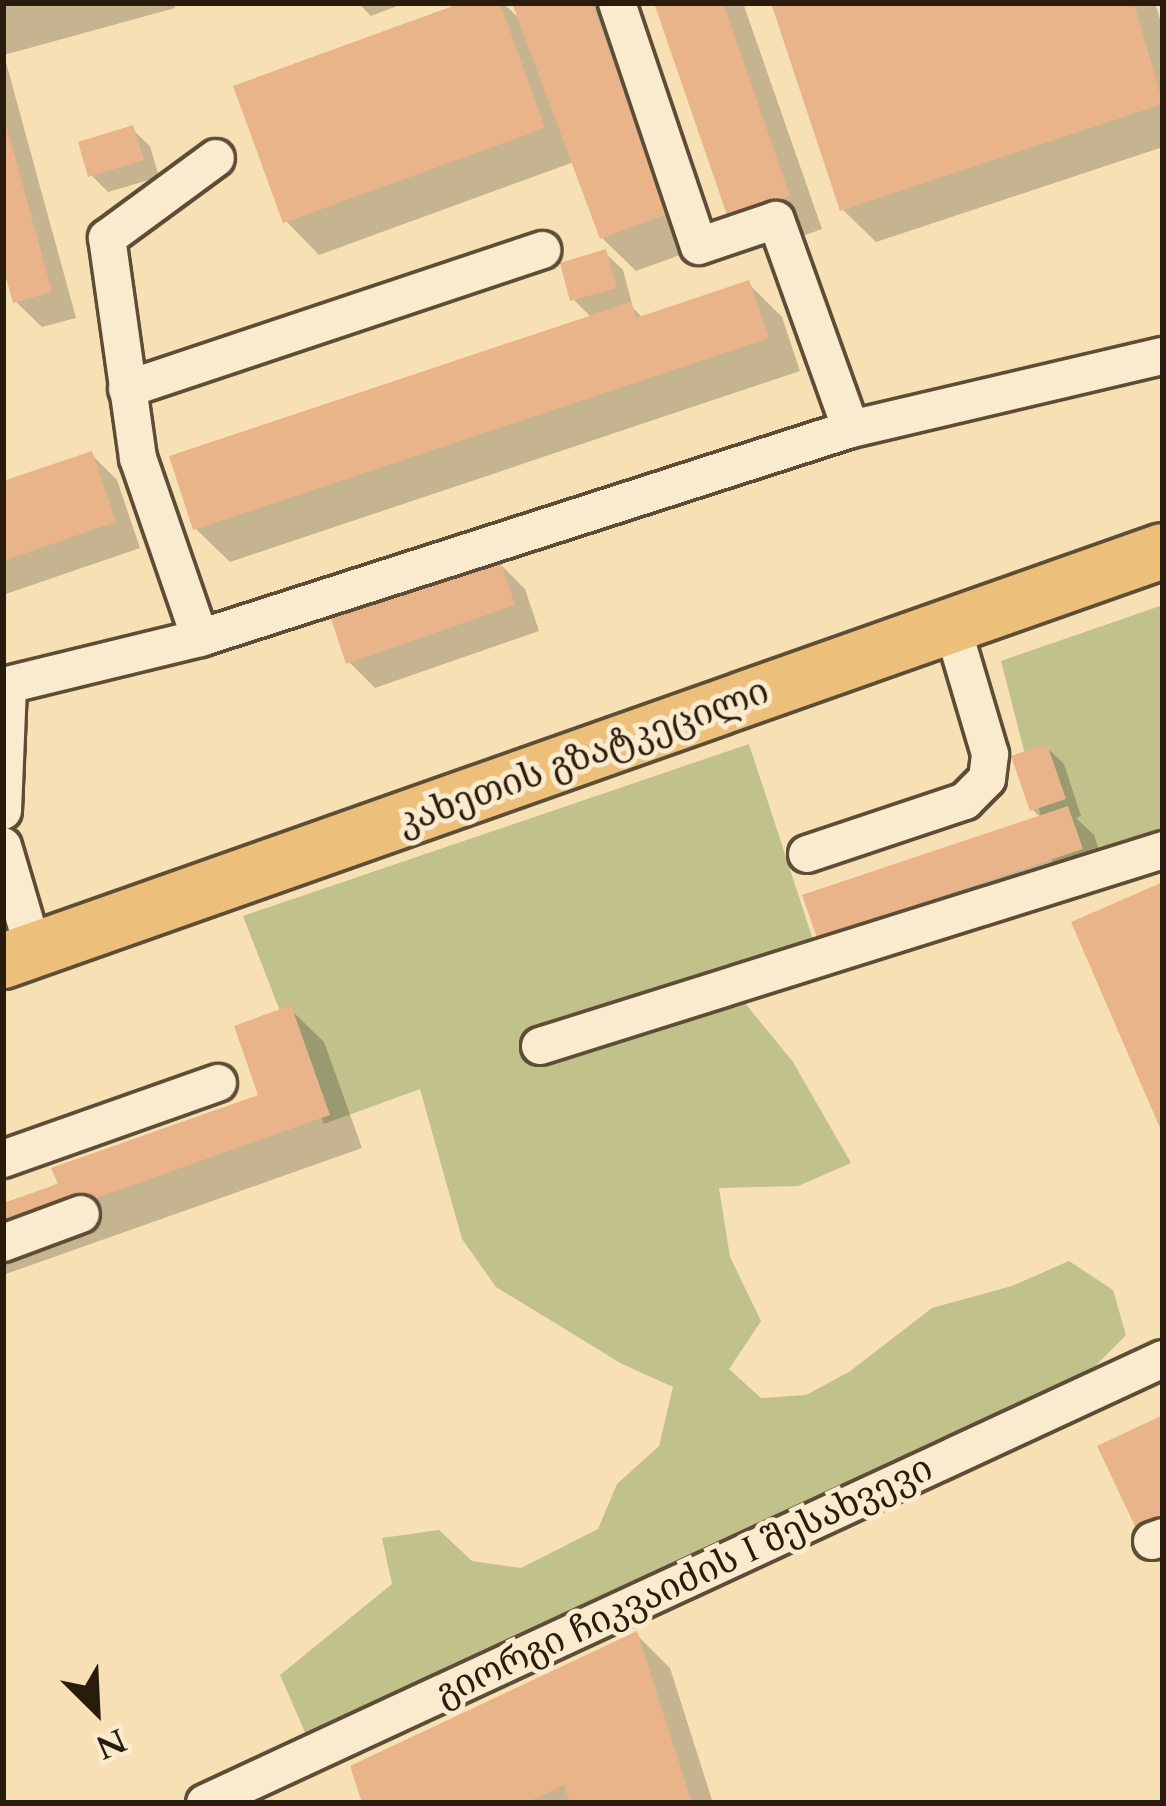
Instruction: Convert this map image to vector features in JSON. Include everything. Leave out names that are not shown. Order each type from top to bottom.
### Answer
[{"type":"highway","name":"კახეთის გზატკეცილი","points":[[18,956],[1163,550]]},
{"type":"street","points":[[617,3],[699,246],[776,220],[851,430]]},
{"type":"street","points":[[200,638],[138,458],[107,238],[216,158]]},
{"type":"street","points":[[127,389],[542,250]]},
{"type":"street","points":[[3,811],[6,686],[200,638],[851,430],[1163,356]]},
{"type":"street","points":[[807,854],[965,801],[987,778],[990,754],[952,626]]},
{"type":"street","points":[[3,846],[18,956]]},
{"type":"street","points":[[540,1046],[1163,850]]},
{"type":"street","points":[[3,1159],[218,1083]]},
{"type":"street","points":[[3,1243],[81,1214]]},
{"type":"street","name":"გიორგი ჩიკვაიძის I შესახვევი","points":[[205,1803],[1163,1359]]},
{"type":"green space","points":[[1163,605],[1163,850],[1058,883],[1001,661]]},
{"type":"green space","points":[[749,744],[819,958],[731,986],[793,1062],[851,1163],[798,1186],[719,1188],[730,1257],[761,1321],[729,1369],[761,1398],[806,1395],[849,1372],[932,1308],[1012,1286],[1069,1261],[1113,1290],[1126,1335],[1050,1412],[314,1753],[280,1675],[392,1584],[382,1538],[439,1530],[472,1561],[521,1568],[598,1529],[617,1484],[659,1446],[673,1387],[622,1364],[496,1287],[462,1239],[420,1089],[324,1124],[243,916]]},
{"type":"building","points":[[461,3],[500,3],[545,128],[283,223],[233,86]]},
{"type":"building","points":[[512,3],[592,3],[670,213],[600,239]]},
{"type":"building","points":[[654,3],[723,3],[790,196],[728,218]]},
{"type":"building","points":[[771,3],[1134,3],[1163,104],[840,211]]},
{"type":"building","points":[[4,117],[52,292],[13,303],[3,267]]},
{"type":"building","points":[[133,125],[144,160],[88,177],[78,142]]},
{"type":"building","points":[[606,249],[617,288],[570,301],[560,263]]},
{"type":"building","points":[[749,280],[769,338],[193,530],[169,456],[631,302],[636,318]]},
{"type":"building","points":[[92,451],[116,522],[3,561],[3,481]]},
{"type":"building","points":[[500,560],[515,605],[346,664],[326,603]]},
{"type":"building","points":[[1047,744],[1066,799],[1030,811],[1011,756]]},
{"type":"building","points":[[1068,806],[1083,849],[817,938],[802,895]]},
{"type":"building","points":[[1163,882],[1163,1135],[1071,922]]},
{"type":"building","points":[[291,1005],[330,1115],[3,1231],[3,1203],[58,1184],[51,1168],[258,1095],[234,1026]]},
{"type":"building","points":[[1163,1415],[1163,1529],[1141,1539],[1097,1446]]},
{"type":"building","points":[[637,1631],[692,1803],[570,1803],[564,1785],[526,1803],[362,1803],[350,1766]]}]
